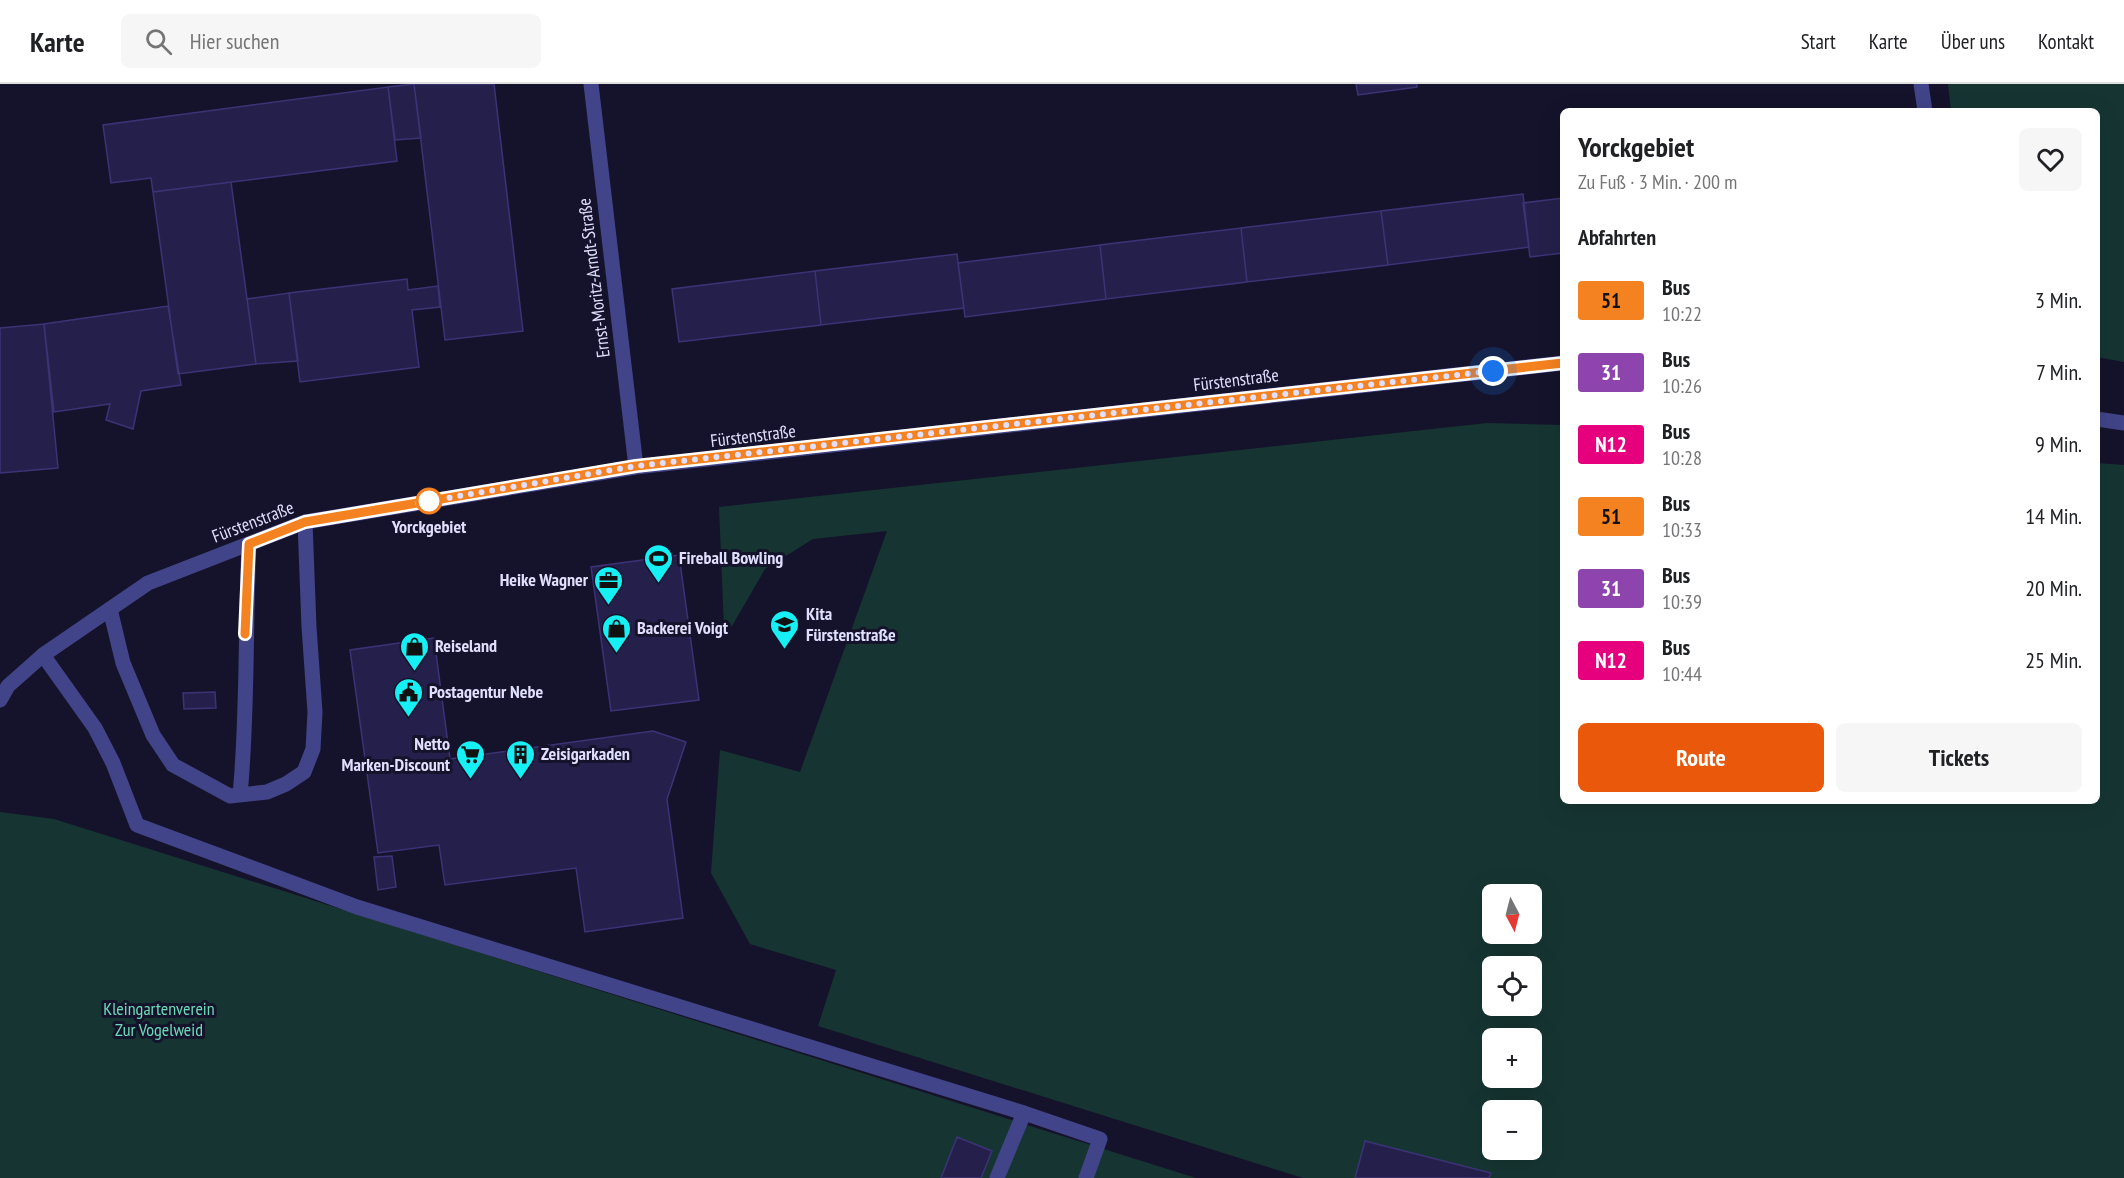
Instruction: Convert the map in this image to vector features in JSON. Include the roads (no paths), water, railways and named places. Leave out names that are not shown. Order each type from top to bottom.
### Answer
[{"type":"street","name":"Ernst-Moritz-Arndt-Straße","points":[[591,84],[636,466]]},
{"type":"street","points":[[1921,84],[1924,108]]},
{"type":"street","name":"Fürstenstraße","points":[[3,689],[43,655],[148,583],[305,522],[636,466],[1560,363]]},
{"type":"street","points":[[2100,419],[2124,423]]},
{"type":"street","points":[[110,609],[123,663],[153,735],[173,765],[230,796],[267,792],[286,784],[304,772],[313,749],[315,712],[305,522]]},
{"type":"street","points":[[240,795],[246,732],[245,634],[249,544]]},
{"type":"street","points":[[43,655],[95,728],[113,762],[137,825],[357,906],[1024,1113],[1100,1139],[1086,1178]]},
{"type":"street","points":[[997,1178],[1024,1113]]},
{"type":"place","name":"Yorckgebiet","points":[[429,501]]},
{"type":"place","name":"Fireball Bowling","points":[[658,584]]},
{"type":"place","name":"Heike Wagner","points":[[609,606]]},
{"type":"place","name":"Kita Fürstenstraße","points":[[785,650]]},
{"type":"place","name":"Backerei Voigt","points":[[616,654]]},
{"type":"place","name":"Reiseland","points":[[414,672]]},
{"type":"place","name":"Postagentur Nebe","points":[[408,718]]},
{"type":"place","name":"Netto Marken-Discount","points":[[471,780]]},
{"type":"place","name":"Zeisigarkaden","points":[[520,780]]},
{"type":"park label","name":"Kleingartenverein Zur Vogelweid","points":[[159,1019]]}]
